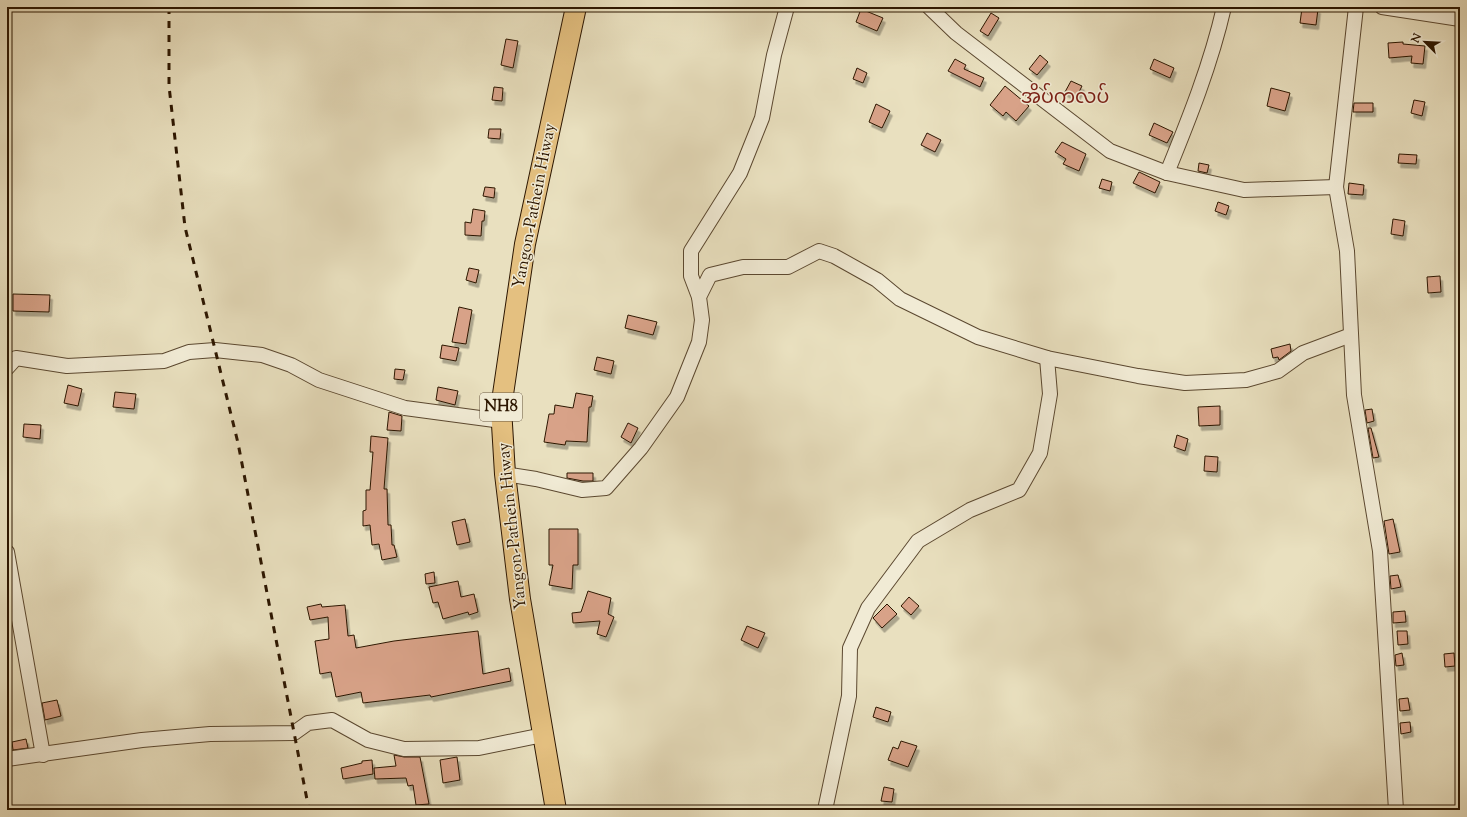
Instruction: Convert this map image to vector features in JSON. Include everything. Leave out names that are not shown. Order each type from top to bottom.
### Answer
[{"type":"highway","name":"Yangon-Pathein Hiway","points":[[556,810],[520,599],[505,474],[501,408],[525,244],[576,7]]},
{"type":"street","points":[[505,474],[536,479],[582,490],[606,488],[641,448],[677,397],[700,342],[702,320],[698,297],[691,276],[691,251],[740,173],[762,118],[774,55],[787,7]]},
{"type":"street","points":[[929,7],[956,33],[1110,151],[1167,173],[1244,190],[1336,187]]},
{"type":"street","points":[[1167,173],[1189,120],[1216,40],[1224,7]]},
{"type":"street","points":[[1356,7],[1336,187],[1347,251],[1354,394],[1380,551],[1396,810]]},
{"type":"street","points":[[1382,7],[1460,19]]},
{"type":"street","points":[[698,297],[710,275],[743,267],[788,267],[819,251],[834,256],[877,280],[900,299],[978,337],[1047,358],[1138,376],[1185,383],[1246,380],[1278,371],[1303,353],[1351,335]]},
{"type":"street","points":[[7,368],[16,358],[67,366],[164,361],[189,352],[215,350],[262,355],[291,365],[319,380],[405,408],[502,421]]},
{"type":"street","points":[[825,810],[848,696],[850,648],[868,608],[918,541],[970,510],[1019,490],[1040,453],[1050,394],[1047,358]]},
{"type":"street","points":[[7,552],[43,755]]},
{"type":"street","points":[[7,759],[142,740],[210,734],[294,733],[308,723],[332,720],[368,740],[404,749],[479,748],[543,736]]},
{"type":"building","points":[[1302,8],[1318,9],[1316,25],[1300,23]]},
{"type":"building","points":[[861,9],[883,18],[877,31],[856,22]]},
{"type":"building","points":[[991,13],[999,18],[988,36],[980,31]]},
{"type":"building","points":[[506,39],[518,41],[513,68],[501,65]]},
{"type":"building","points":[[1403,42],[1403,44],[1425,46],[1423,64],[1411,63],[1412,56],[1389,58],[1388,43]]},
{"type":"building","points":[[1040,55],[1048,62],[1037,75],[1029,69]]},
{"type":"building","points":[[955,59],[966,65],[964,69],[984,78],[980,87],[948,71]]},
{"type":"building","points":[[1154,59],[1174,68],[1170,78],[1150,69]]},
{"type":"building","points":[[857,68],[867,73],[863,83],[853,79]]},
{"type":"building","points":[[1071,81],[1082,86],[1076,98],[1065,92]]},
{"type":"building","points":[[1005,86],[1029,106],[1016,121],[1006,112],[1003,116],[990,105]]},
{"type":"building","points":[[494,87],[503,88],[502,101],[492,100]]},
{"type":"building","points":[[1271,88],[1290,93],[1285,111],[1267,106]]},
{"type":"building","points":[[1414,100],[1425,102],[1422,116],[1411,113]]},
{"type":"building","points":[[1354,103],[1373,103],[1373,112],[1353,112]]},
{"type":"building","points":[[876,104],[890,111],[882,128],[869,122]]},
{"type":"building","points":[[1154,123],[1173,132],[1167,143],[1149,135]]},
{"type":"building","points":[[489,129],[501,129],[500,139],[488,138]]},
{"type":"building","points":[[927,133],[941,140],[935,152],[921,145]]},
{"type":"building","points":[[1062,142],[1086,154],[1079,171],[1063,164],[1066,159],[1055,152]]},
{"type":"building","points":[[1399,154],[1417,155],[1416,164],[1398,163]]},
{"type":"building","points":[[1199,163],[1209,165],[1207,173],[1198,171]]},
{"type":"building","points":[[1139,172],[1160,182],[1155,193],[1133,183]]},
{"type":"building","points":[[1102,179],[1112,182],[1110,191],[1099,188]]},
{"type":"building","points":[[1349,183],[1364,185],[1363,195],[1348,194]]},
{"type":"building","points":[[485,187],[495,188],[494,198],[483,196]]},
{"type":"building","points":[[1218,202],[1229,206],[1226,215],[1215,211]]},
{"type":"building","points":[[473,209],[485,211],[484,221],[482,221],[481,236],[465,235],[465,222],[471,223]]},
{"type":"building","points":[[1393,219],[1405,221],[1403,236],[1391,234]]},
{"type":"building","points":[[469,268],[479,270],[476,283],[466,280]]},
{"type":"building","points":[[1440,276],[1441,292],[1428,293],[1427,277]]},
{"type":"building","points":[[13,294],[50,295],[49,312],[13,311]]},
{"type":"building","points":[[459,307],[472,310],[466,344],[452,342]]},
{"type":"building","points":[[628,315],[657,322],[653,335],[625,328]]},
{"type":"building","points":[[1290,344],[1291,351],[1279,360],[1278,357],[1273,358],[1271,349]]},
{"type":"building","points":[[442,345],[459,348],[456,361],[440,358]]},
{"type":"building","points":[[597,357],[614,361],[611,374],[594,370]]},
{"type":"building","points":[[395,369],[405,370],[403,380],[394,379]]},
{"type":"building","points":[[68,385],[82,389],[78,406],[64,403]]},
{"type":"building","points":[[438,387],[458,391],[455,405],[436,400]]},
{"type":"building","points":[[115,392],[136,394],[134,409],[113,407]]},
{"type":"building","points":[[576,393],[593,396],[591,407],[589,407],[587,442],[566,441],[565,445],[544,442],[549,414],[554,414],[555,405],[573,408]]},
{"type":"building","points":[[1220,406],[1220,425],[1199,426],[1198,407]]},
{"type":"building","points":[[1372,409],[1374,421],[1367,423],[1365,410]]},
{"type":"building","points":[[389,412],[402,416],[401,431],[387,430]]},
{"type":"building","points":[[628,423],[638,428],[631,443],[621,437]]},
{"type":"building","points":[[24,424],[41,425],[40,439],[23,437]]},
{"type":"building","points":[[1368,428],[1371,428],[1379,457],[1373,458]]},
{"type":"building","points":[[1177,435],[1188,439],[1185,451],[1174,447]]},
{"type":"building","points":[[371,436],[388,438],[384,489],[387,489],[388,525],[391,525],[392,545],[394,545],[397,557],[382,560],[379,544],[372,545],[370,525],[363,526],[363,511],[366,510],[366,490],[370,490],[373,452],[370,452]]},
{"type":"building","points":[[1205,456],[1218,457],[1217,472],[1204,471]]},
{"type":"building","points":[[567,473],[593,473],[593,481],[567,478]]},
{"type":"building","points":[[465,519],[470,542],[457,545],[452,522]]},
{"type":"building","points":[[1393,519],[1400,552],[1389,554],[1384,521]]},
{"type":"building","points":[[549,529],[578,529],[578,565],[573,565],[572,589],[549,585],[553,565],[549,565]]},
{"type":"building","points":[[434,572],[435,583],[426,584],[425,574]]},
{"type":"building","points":[[1398,575],[1401,587],[1391,589],[1390,576]]},
{"type":"building","points":[[458,581],[461,597],[474,594],[478,612],[469,615],[468,612],[443,619],[438,602],[433,603],[429,587]]},
{"type":"building","points":[[588,591],[611,598],[608,614],[614,617],[606,637],[597,634],[600,621],[573,623],[572,613],[581,612]]},
{"type":"building","points":[[909,597],[919,606],[911,615],[901,606]]},
{"type":"building","points":[[321,604],[322,607],[345,605],[348,636],[354,635],[356,648],[394,641],[478,631],[483,674],[509,668],[511,681],[431,697],[430,695],[363,703],[361,692],[336,697],[331,672],[320,674],[315,641],[329,639],[328,617],[310,620],[307,607]]},
{"type":"building","points":[[887,604],[897,614],[882,628],[873,618]]},
{"type":"building","points":[[1405,611],[1406,622],[1393,623],[1393,612]]},
{"type":"building","points":[[747,626],[765,633],[758,648],[741,640]]},
{"type":"building","points":[[1397,631],[1407,631],[1408,644],[1398,645]]},
{"type":"building","points":[[1402,653],[1404,665],[1396,666],[1395,655]]},
{"type":"building","points":[[1454,653],[1455,666],[1445,667],[1444,654]]},
{"type":"building","points":[[1408,698],[1410,710],[1400,711],[1399,699]]},
{"type":"building","points":[[57,700],[61,716],[45,720],[42,703]]},
{"type":"building","points":[[876,707],[891,712],[888,722],[873,717]]},
{"type":"building","points":[[1410,722],[1411,732],[1401,734],[1400,723]]},
{"type":"building","points":[[26,739],[28,748],[13,750],[12,742]]},
{"type":"building","points":[[901,741],[917,746],[908,767],[888,760],[893,747],[898,749]]},
{"type":"building","points":[[394,755],[404,757],[420,757],[429,804],[416,805],[413,785],[408,786],[406,778],[375,779],[374,768],[396,766]]},
{"type":"building","points":[[457,757],[460,780],[443,783],[440,760]]},
{"type":"building","points":[[372,760],[373,774],[343,779],[341,768],[362,763],[362,761]]},
{"type":"building","points":[[884,787],[894,789],[892,802],[881,801]]},
{"type":"railway","points":[[169,7],[169,86],[185,227],[238,443],[309,810]]},
{"type":"district","name":"အိပ်ကလပ်","points":[[1065,98]]}]
